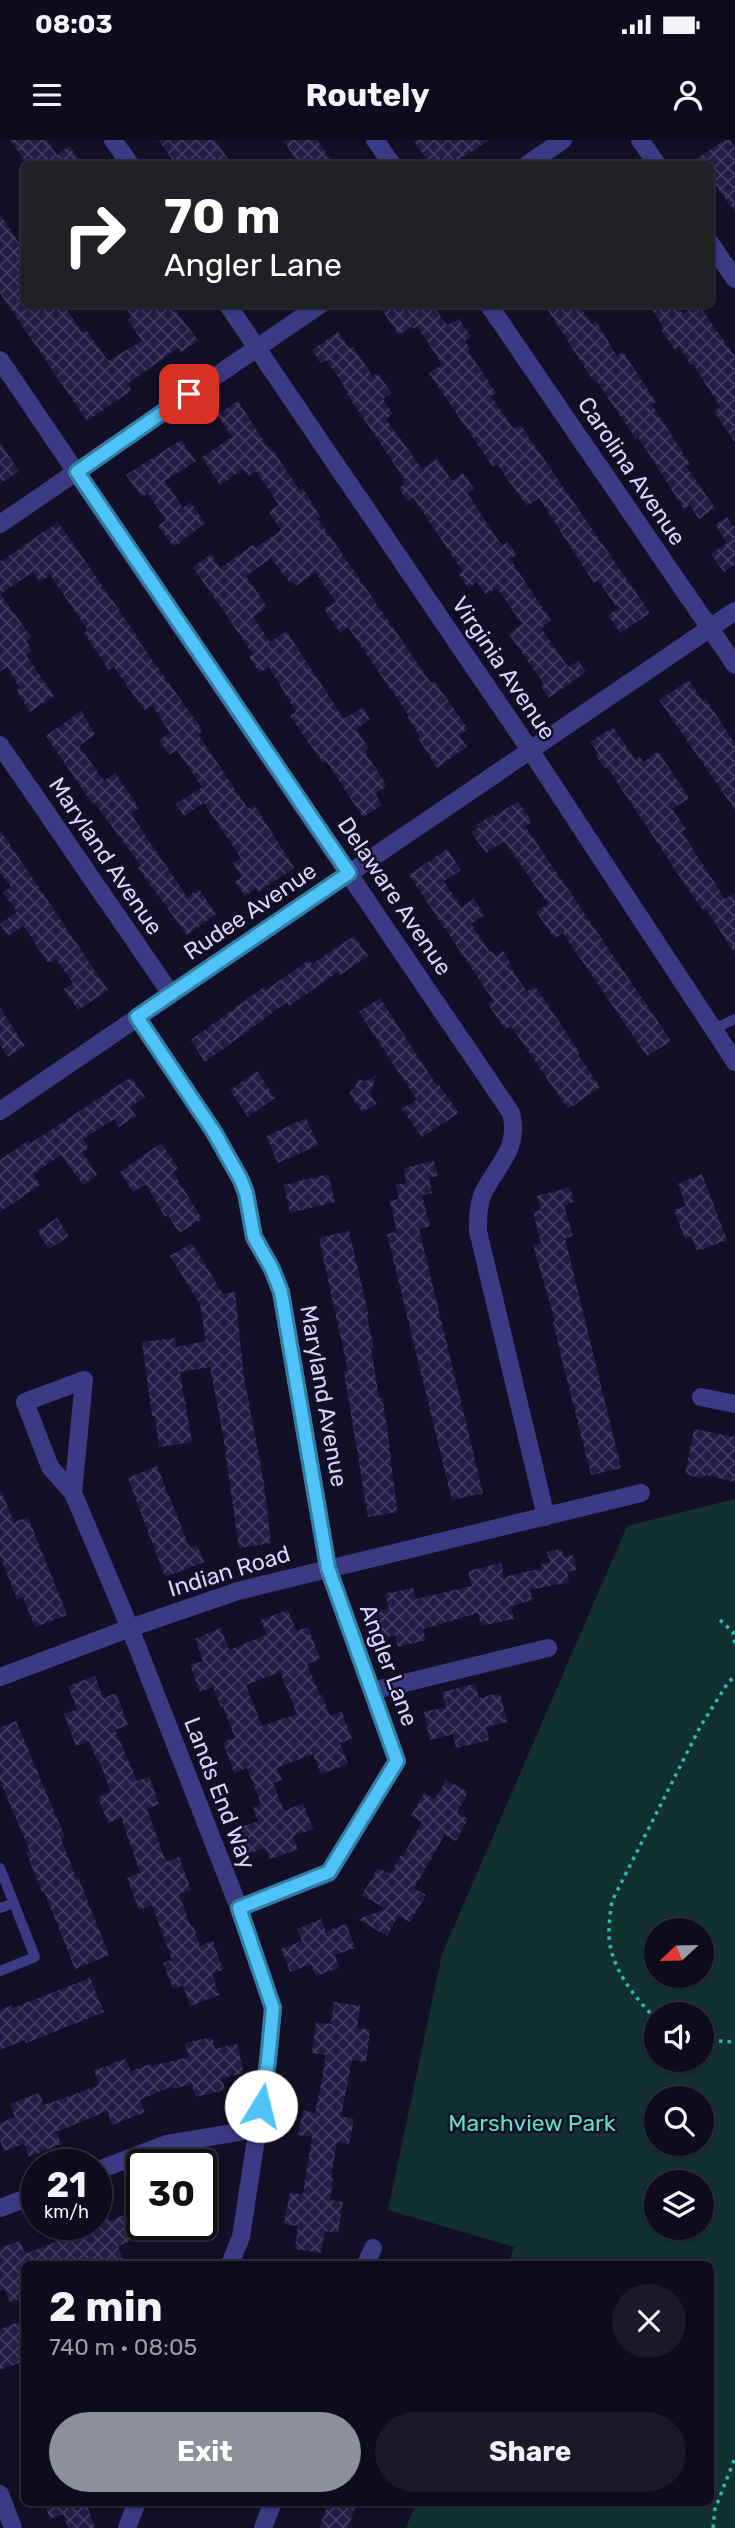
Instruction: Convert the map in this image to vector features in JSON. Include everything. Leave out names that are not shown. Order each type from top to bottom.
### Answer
[{"type":"street","points":[[113,140],[128,161]]},
{"type":"street","points":[[375,140],[390,161]]},
{"type":"street","points":[[532,161],[563,140]]},
{"type":"street","points":[[640,140],[655,161]]},
{"type":"street","points":[[714,249],[735,279]]},
{"type":"street","name":"Virginia Avenue","points":[[231,308],[530,750],[735,1062]]},
{"type":"street","points":[[0,524],[315,308]]},
{"type":"street","name":"Carolina Avenue","points":[[491,308],[735,664]]},
{"type":"street","name":"Delaware Avenue","points":[[0,360],[511,1113],[515,1128],[512,1145],[482,1195],[478,1210],[478,1231],[546,1517]]},
{"type":"street","name":"Rudee Avenue","points":[[0,1111],[735,611]]},
{"type":"street","name":"Maryland Avenue","points":[[0,745],[171,995]]},
{"type":"street","name":"Maryland Avenue","points":[[137,1017],[214,1132],[241,1180],[254,1237],[281,1292],[328,1568]]},
{"type":"street","points":[[84,1380],[80,1418],[73,1493],[50,1467],[25,1402],[84,1380]]},
{"type":"street","points":[[701,1397],[735,1404]]},
{"type":"street","name":"Lands End Way","points":[[73,1493],[130,1628],[239,1908],[273,2008],[268,2061],[241,2236],[231,2261]]},
{"type":"street","name":"Indian Road","points":[[0,1677],[238,1591],[642,1493]]},
{"type":"street","name":"Angler Lane","points":[[239,1908],[329,1872],[397,1761],[328,1568]]},
{"type":"street","points":[[372,1691],[548,1648]]},
{"type":"street","points":[[112,2165],[167,2144],[257,2129]]},
{"type":"street","points":[[0,2208],[21,2200]]},
{"type":"street","points":[[0,2494],[13,2528]]},
{"type":"street","points":[[134,2526],[136,2506]]},
{"type":"street","points":[[262,2528],[271,2506]]},
{"type":"lane","points":[[712,1030],[735,1019]]},
{"type":"lane","points":[[0,1868],[35,1957],[0,1971]]},
{"type":"lane","points":[[0,1909],[14,1903]]},
{"type":"path","points":[[720,1620],[733,1632],[735,1645]]},
{"type":"path","points":[[644,2006],[615,1963],[608,1931],[612,1902],[700,1727],[729,1681],[735,1677]]},
{"type":"path","points":[[714,2041],[735,2042]]},
{"type":"path","points":[[713,2528],[715,2509],[735,2458]]},
{"type":"green space","name":"Marshview Park","points":[[735,1499],[735,2528],[406,2528],[415,2506],[714,2506],[714,2261],[509,2261],[514,2247],[388,2210],[442,1954],[627,1526]]},
{"type":"building","points":[[10,140],[47,140],[57,155],[69,146],[80,161],[25,161]]},
{"type":"building","points":[[158,140],[215,140],[228,159],[225,161],[174,161]]},
{"type":"building","points":[[283,140],[317,140],[332,161],[297,161]]},
{"type":"building","points":[[413,140],[489,140],[458,161],[428,161]]},
{"type":"building","points":[[725,140],[730,140],[735,148],[735,212],[714,183],[714,161],[694,161]]},
{"type":"building","points":[[0,214],[21,246],[21,308],[66,308],[82,332],[86,330],[108,361],[142,341],[128,320],[132,317],[126,308],[173,308],[198,340],[181,352],[178,348],[127,384],[132,390],[87,421],[0,293]]},
{"type":"building","points":[[381,308],[435,308],[447,325],[459,319],[471,337],[465,341],[470,349],[468,351],[496,393],[491,396],[513,428],[521,426],[650,613],[620,633],[608,615],[618,609],[598,580],[594,583],[539,498],[527,506],[497,464],[493,467],[429,373],[442,364],[417,326],[413,329],[412,326],[399,335]]},
{"type":"building","points":[[547,308],[581,308],[592,324],[596,321],[617,356],[623,352],[656,402],[652,405],[690,464],[686,466],[715,508],[699,519],[690,505],[684,509],[638,437],[636,439],[596,380],[594,382]]},
{"type":"building","points":[[651,308],[679,308],[683,314],[692,308],[696,311],[701,308],[735,357],[735,442],[714,412],[720,407],[693,364],[691,365],[679,347],[675,350],[661,330],[664,328]]},
{"type":"building","points":[[338,332],[350,349],[353,347],[373,377],[378,373],[391,393],[383,399],[393,414],[386,419],[422,469],[437,459],[452,481],[463,473],[474,489],[467,493],[502,546],[508,542],[517,555],[510,559],[551,621],[541,628],[568,667],[578,661],[586,672],[549,698],[541,686],[544,684],[509,634],[522,624],[497,588],[486,595],[477,582],[468,588],[459,575],[463,572],[413,497],[407,501],[399,488],[405,480],[347,394],[349,393],[326,360],[321,363],[312,350]]},
{"type":"building","points":[[238,401],[300,491],[303,488],[320,517],[318,519],[431,683],[434,681],[468,729],[459,735],[467,747],[437,768],[418,738],[420,736],[407,717],[409,716],[348,627],[340,633],[324,609],[336,602],[315,572],[296,586],[292,581],[290,583],[271,558],[246,576],[267,607],[253,617],[270,642],[286,631],[344,719],[363,707],[370,719],[356,729],[369,749],[365,752],[387,786],[375,794],[382,805],[363,817],[326,761],[323,763],[290,716],[296,712],[269,667],[260,673],[249,657],[253,654],[193,567],[211,554],[220,568],[281,530],[269,512],[279,505],[256,471],[248,476],[243,469],[220,485],[202,457],[232,437],[217,415]]},
{"type":"building","points":[[181,440],[196,461],[165,481],[183,508],[190,502],[205,523],[174,547],[158,526],[166,520],[148,493],[142,497],[126,475]]},
{"type":"building","points":[[0,443],[19,471],[0,484]]},
{"type":"building","points":[[727,517],[735,528],[735,564],[724,572],[711,554],[727,543],[715,525]]},
{"type":"building","points":[[58,522],[203,731],[198,734],[248,809],[254,804],[294,868],[258,892],[256,888],[245,896],[235,882],[242,877],[233,863],[241,858],[204,803],[184,816],[176,804],[202,787],[177,750],[169,755],[159,740],[170,733],[152,705],[144,710],[114,667],[109,670],[84,633],[88,630],[50,575],[40,582],[33,572],[0,594],[0,562]]},
{"type":"building","points":[[0,594],[32,638],[26,641],[32,651],[26,655],[54,696],[30,712],[7,667],[0,671]]},
{"type":"building","points":[[689,680],[702,700],[705,698],[735,744],[735,810],[659,700]]},
{"type":"building","points":[[81,711],[95,734],[79,746],[104,781],[115,773],[139,808],[131,814],[187,897],[199,889],[216,914],[187,935],[138,868],[141,866],[94,802],[92,803],[46,736]]},
{"type":"building","points":[[613,727],[635,759],[639,756],[644,762],[658,751],[689,798],[672,809],[686,829],[682,832],[725,899],[735,893],[735,954],[706,909],[704,911],[696,901],[607,767],[605,768],[595,755],[598,753],[590,742]]},
{"type":"building","points":[[518,801],[532,822],[525,826],[671,1041],[647,1056],[563,933],[555,939],[536,912],[548,904],[504,841],[486,853],[471,832],[493,814],[494,817]]},
{"type":"building","points":[[0,830],[108,990],[78,1010],[64,989],[73,983],[56,959],[48,963],[24,926],[8,936],[0,924],[17,912],[3,893],[11,887],[0,873]]},
{"type":"building","points":[[447,849],[461,870],[444,881],[461,907],[474,899],[484,915],[471,924],[490,952],[496,956],[503,951],[527,992],[535,986],[600,1087],[568,1109],[511,1026],[505,1029],[488,1004],[493,1000],[409,875]]},
{"type":"building","points":[[354,936],[368,956],[340,975],[338,972],[289,1006],[287,1002],[205,1062],[191,1040],[264,987],[266,990],[309,960],[312,964]]},
{"type":"building","points":[[380,998],[437,1086],[439,1085],[459,1113],[422,1137],[402,1109],[417,1100],[359,1012]]},
{"type":"building","points":[[0,1008],[25,1046],[8,1057],[0,1045]]},
{"type":"building","points":[[257,1071],[275,1098],[248,1117],[230,1090]]},
{"type":"building","points":[[376,1075],[370,1095],[377,1104],[362,1112],[349,1093],[355,1088],[358,1079],[366,1081]]},
{"type":"building","points":[[131,1077],[145,1097],[130,1107],[136,1116],[119,1127],[114,1119],[83,1139],[89,1148],[82,1152],[97,1175],[83,1185],[61,1155],[33,1174],[40,1185],[0,1212],[0,1160],[29,1140],[31,1143]]},
{"type":"building","points":[[306,1118],[318,1145],[278,1163],[266,1136]]},
{"type":"building","points":[[161,1143],[178,1168],[173,1172],[202,1219],[179,1233],[168,1215],[165,1217],[146,1184],[133,1192],[120,1172]]},
{"type":"building","points":[[434,1161],[438,1176],[429,1178],[432,1193],[422,1195],[430,1226],[419,1229],[483,1493],[452,1500],[387,1234],[397,1232],[390,1201],[399,1199],[396,1185],[406,1183],[404,1168]]},
{"type":"building","points":[[328,1174],[335,1202],[290,1213],[284,1185]]},
{"type":"building","points":[[702,1174],[727,1240],[697,1251],[691,1236],[685,1239],[674,1210],[686,1206],[678,1184]]},
{"type":"building","points":[[570,1187],[574,1202],[564,1205],[573,1236],[565,1238],[621,1468],[591,1475],[560,1352],[553,1322],[555,1321],[533,1245],[541,1243],[533,1212],[541,1210],[537,1196]]},
{"type":"building","points":[[57,1218],[69,1236],[49,1249],[37,1231]]},
{"type":"building","points":[[349,1231],[369,1317],[374,1348],[371,1348],[379,1398],[382,1398],[387,1426],[397,1512],[368,1517],[344,1372],[348,1371],[319,1238]]},
{"type":"building","points":[[192,1243],[223,1294],[235,1292],[244,1377],[264,1483],[271,1543],[239,1548],[210,1367],[180,1372],[192,1442],[159,1447],[142,1342],[175,1338],[176,1347],[206,1341],[200,1304],[170,1256]]},
{"type":"building","points":[[694,1429],[735,1437],[735,1482],[706,1475],[701,1478],[685,1474]]},
{"type":"building","points":[[157,1466],[190,1548],[197,1545],[204,1562],[165,1577],[128,1478]]},
{"type":"building","points":[[0,1489],[14,1522],[28,1517],[67,1615],[35,1627],[23,1597],[17,1599],[0,1556]]},
{"type":"building","points":[[562,1549],[563,1557],[573,1555],[576,1570],[567,1572],[569,1582],[530,1590],[532,1600],[511,1606],[514,1619],[481,1626],[478,1613],[423,1629],[426,1640],[398,1647],[395,1635],[373,1640],[366,1613],[389,1608],[385,1594],[413,1588],[416,1599],[472,1586],[468,1571],[501,1563],[504,1577],[542,1568],[541,1564],[550,1562],[547,1552]]},
{"type":"building","points":[[288,1610],[296,1631],[308,1627],[320,1659],[307,1664],[330,1716],[342,1712],[352,1739],[340,1743],[348,1764],[321,1774],[313,1754],[277,1768],[282,1780],[273,1783],[284,1811],[303,1803],[313,1829],[293,1836],[298,1849],[270,1859],[265,1848],[245,1855],[235,1829],[258,1821],[253,1808],[261,1804],[247,1768],[234,1773],[223,1742],[235,1738],[223,1706],[221,1707],[213,1687],[200,1692],[190,1665],[203,1661],[195,1639],[221,1628],[229,1650],[266,1635],[261,1620]],"holes":[[[280,1672],[297,1714],[262,1726],[246,1685]]]},
{"type":"building","points":[[95,1676],[103,1698],[116,1693],[128,1725],[115,1730],[137,1781],[149,1776],[159,1804],[147,1809],[166,1862],[179,1857],[191,1890],[179,1894],[191,1926],[193,1925],[200,1946],[213,1941],[223,1970],[212,1974],[219,1995],[190,2006],[183,1985],[173,1989],[163,1963],[172,1960],[152,1905],[139,1910],[127,1878],[140,1873],[121,1817],[108,1823],[98,1797],[111,1792],[99,1760],[97,1761],[89,1741],[76,1746],[64,1714],[77,1709],[68,1686]]},
{"type":"building","points":[[475,1684],[479,1698],[500,1693],[507,1722],[486,1727],[489,1740],[456,1748],[453,1734],[430,1740],[424,1712],[446,1707],[442,1692]]},
{"type":"building","points":[[16,1721],[65,1837],[61,1839],[109,1955],[75,1969],[26,1852],[30,1851],[0,1781],[0,1728]]},
{"type":"building","points":[[446,1780],[468,1792],[457,1812],[468,1819],[456,1841],[445,1834],[414,1888],[426,1895],[410,1922],[398,1916],[387,1936],[358,1919],[386,1909],[362,1895],[378,1868],[390,1874],[422,1822],[411,1816],[424,1793],[435,1799]]},
{"type":"building","points":[[321,1919],[326,1932],[346,1924],[355,1948],[335,1955],[339,1968],[316,1976],[311,1964],[290,1972],[281,1949],[302,1941],[297,1929]]},
{"type":"building","points":[[90,1978],[104,2012],[26,2043],[25,2040],[0,2050],[0,2010],[12,2005],[13,2008]]},
{"type":"building","points":[[334,2002],[360,2006],[357,2028],[370,2030],[366,2062],[352,2060],[341,2116],[354,2119],[349,2144],[337,2142],[331,2177],[330,2200],[343,2202],[338,2233],[325,2231],[321,2253],[295,2249],[298,2226],[284,2224],[290,2192],[303,2195],[312,2137],[298,2135],[303,2110],[315,2113],[326,2055],[312,2053],[316,2022],[331,2024]]},
{"type":"building","points":[[212,2037],[215,2049],[237,2044],[244,2073],[222,2078],[225,2090],[195,2097],[192,2084],[173,2089],[172,2086],[140,2100],[145,2112],[112,2125],[107,2111],[56,2132],[61,2144],[49,2149],[26,2149],[24,2144],[4,2151],[0,2140],[0,2123],[15,2117],[10,2104],[39,2093],[44,2105],[99,2085],[94,2071],[125,2059],[131,2071],[150,2064],[151,2066],[189,2057],[185,2043]]},
{"type":"building","points":[[126,2215],[126,2240],[132,2240],[118,2246],[123,2259],[21,2261],[21,2298],[10,2303],[5,2289],[0,2291],[0,2248],[20,2241],[25,2254],[61,2240],[112,2240],[112,2220]]},
{"type":"building","points":[[21,2321],[21,2362],[0,2370],[0,2329]]},
{"type":"building","points":[[45,2506],[87,2506],[95,2528],[68,2528],[63,2514],[50,2519]]},
{"type":"building","points":[[327,2506],[356,2506],[348,2528],[319,2528]]},
{"type":"route","points":[[189,394],[77,472],[349,873],[137,1017],[214,1132],[241,1180],[254,1237],[281,1292],[328,1568],[397,1761],[329,1872],[239,1908],[273,2008],[261,2106]]}]
